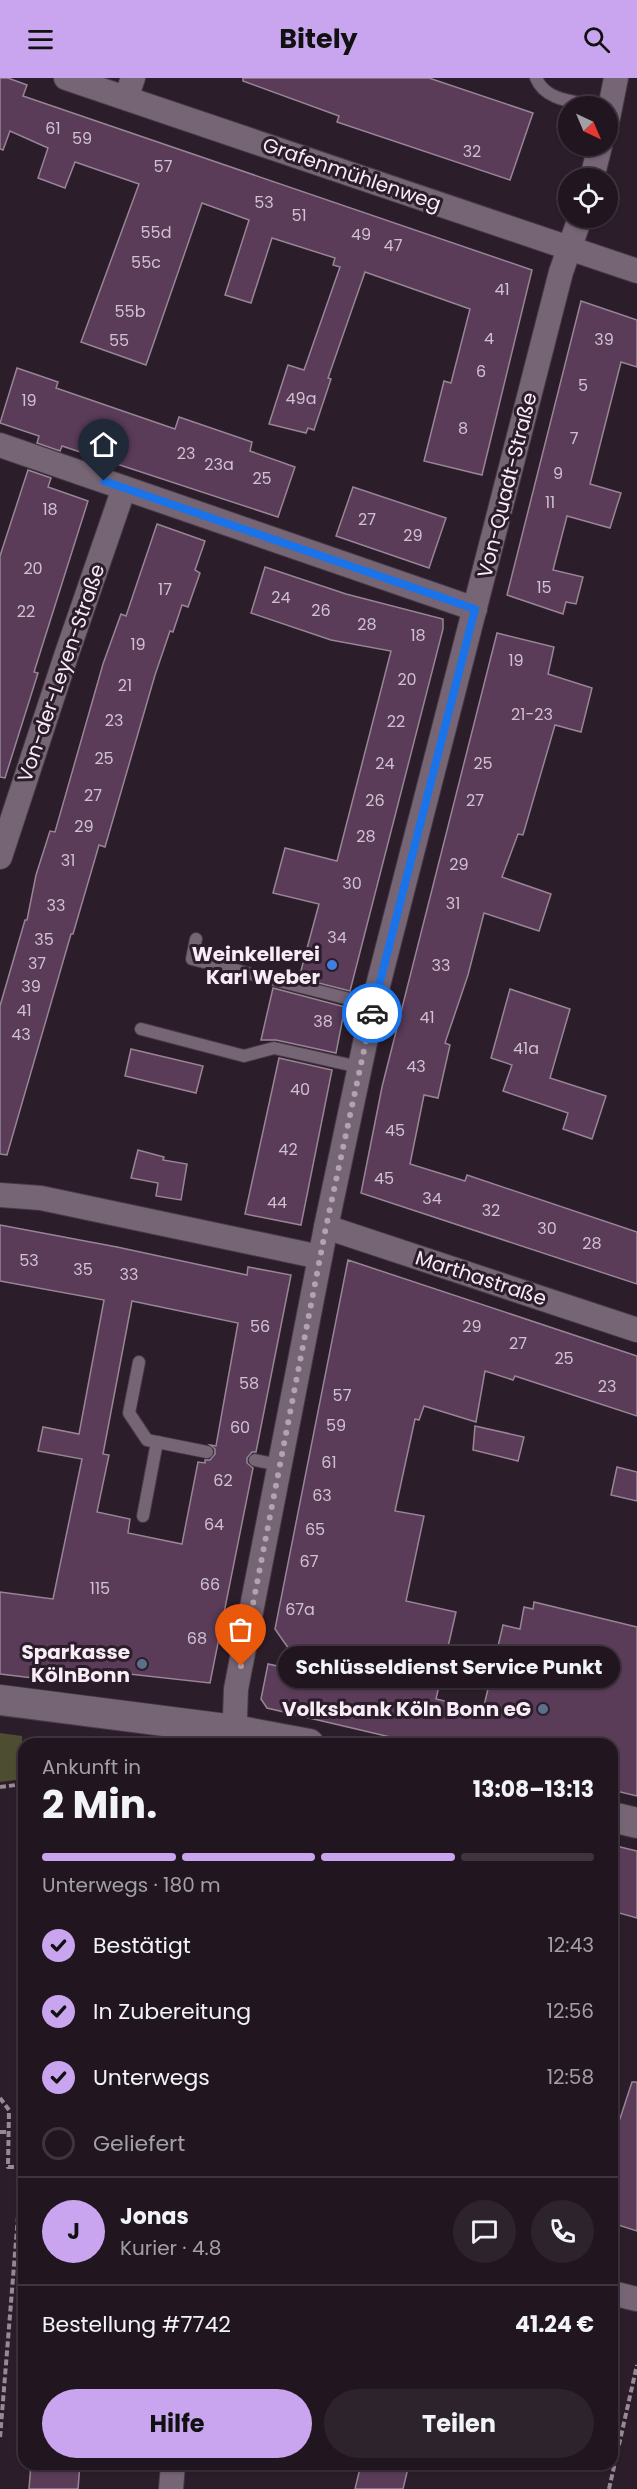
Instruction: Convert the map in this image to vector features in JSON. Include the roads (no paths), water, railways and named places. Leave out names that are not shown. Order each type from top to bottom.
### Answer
[{"type":"street","name":"Grafenmühlenweg","points":[[66,78],[129,88],[637,271]]},
{"type":"street","points":[[610,96],[616,78]]},
{"type":"street","name":"Von-Quadt-Straße","points":[[234,1737],[236,1689],[326,1227],[373,1005],[561,272],[577,228]]},
{"type":"street","points":[[0,446],[475,609]]},
{"type":"street","name":"Von-der-Leyen-Straße","points":[[0,857],[124,488]]},
{"type":"street","points":[[0,1195],[40,1198],[320,1257]]},
{"type":"street","name":"Marthastraße","points":[[326,1227],[637,1330]]},
{"type":"street","points":[[0,1700],[234,1737]]},
{"type":"street","points":[[618,1818],[637,1823]]},
{"type":"street","points":[[618,2294],[637,2299]]},
{"type":"street","points":[[171,2489],[173,2470]]},
{"type":"lane","points":[[536,78],[540,88],[550,96],[558,98]]},
{"type":"lane","points":[[196,939],[192,959],[373,1005]]},
{"type":"lane","points":[[141,1029],[243,1056],[274,1048],[359,1068]]},
{"type":"lane","points":[[139,1362],[129,1413],[147,1440],[207,1452]]},
{"type":"lane","points":[[143,1516],[157,1442]]},
{"type":"lane","points":[[255,1460],[279,1465]]},
{"type":"place","name":"Weinkellerei Karl Weber","points":[[332,965]]},
{"type":"place","name":"Sparkasse KölnBonn","points":[[142,1664]]},
{"type":"place","name":"Schlüsseldienst Service Punkt","points":[[241,1666]]},
{"type":"place","name":"Volksbank Köln Bonn eG","points":[[543,1709]]}]
